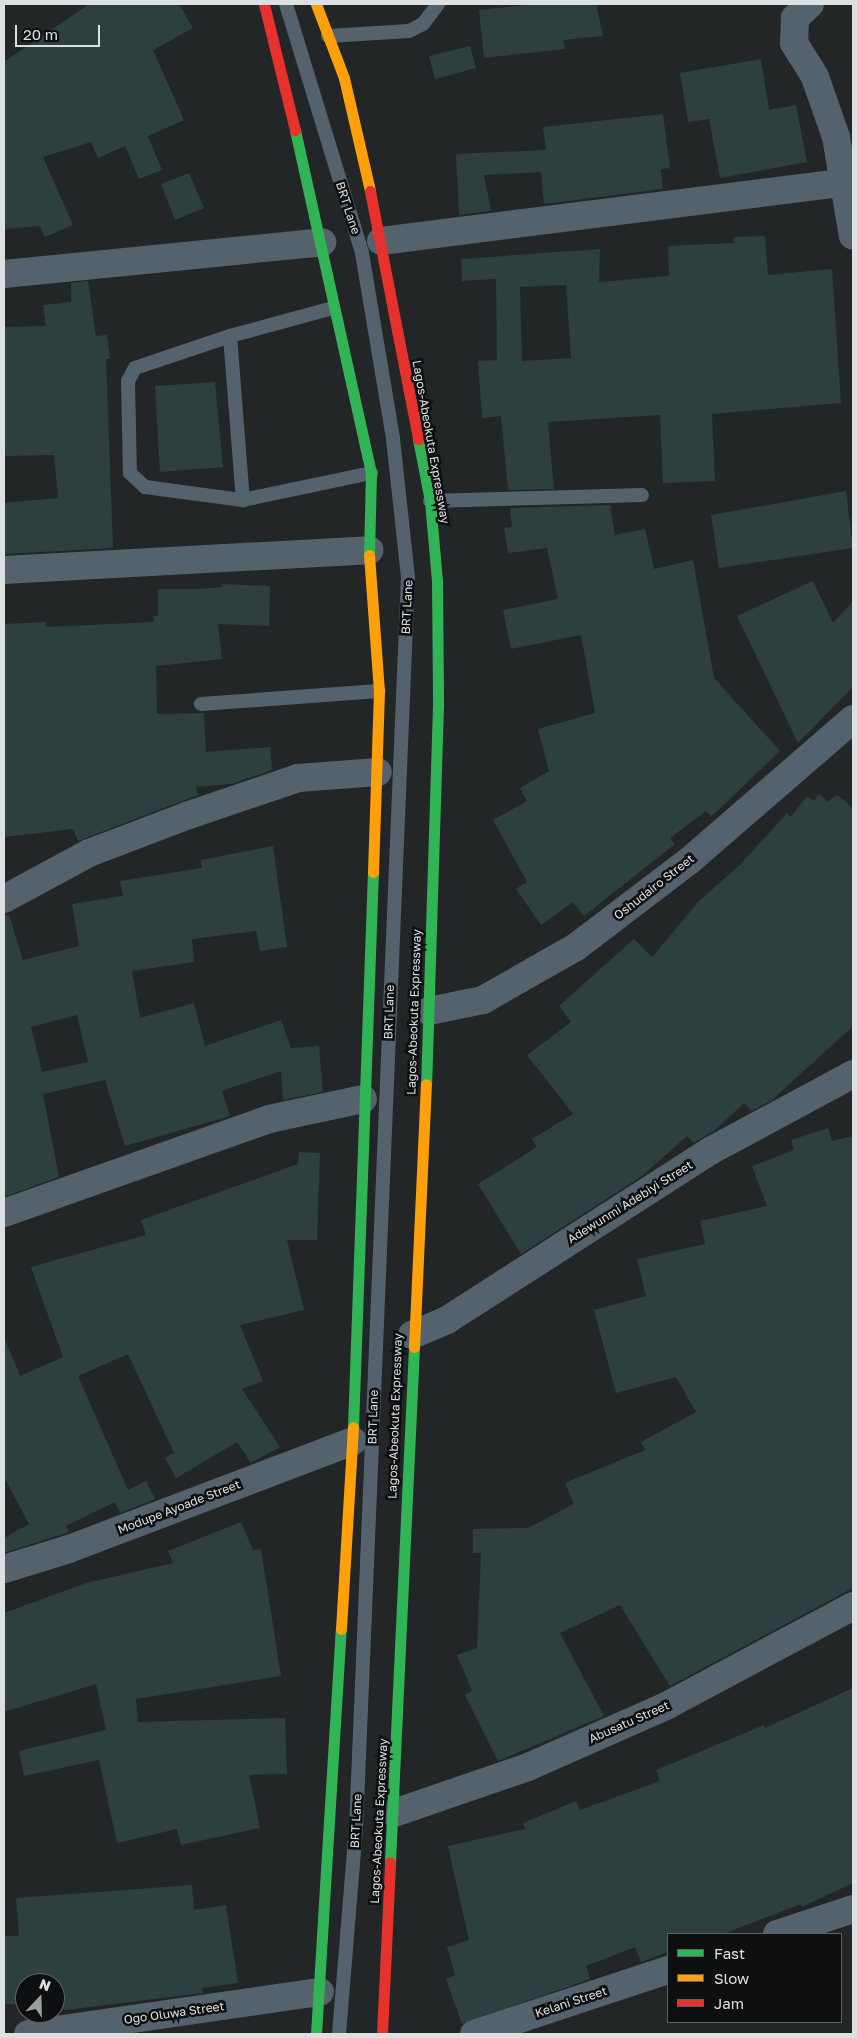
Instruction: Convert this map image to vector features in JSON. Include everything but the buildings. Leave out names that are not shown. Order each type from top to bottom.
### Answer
[{"type":"highway","points":[[264,4],[322,242],[334,308],[371,473],[369,550],[379,691],[378,772],[363,1099],[353,1441],[316,2034]]},
{"type":"highway","name":"Lagos-Abeokuta Expressway","points":[[316,4],[344,78],[382,241],[430,501],[437,581],[438,706],[428,1011],[412,1335],[394,1812],[382,2034]]},
{"type":"street","points":[[810,4],[795,18],[794,44],[815,77],[836,137],[853,236]]},
{"type":"street","points":[[382,241],[845,182]]},
{"type":"street","points":[[4,274],[322,242]]},
{"type":"street","points":[[4,570],[369,550]]},
{"type":"street","name":"Oshudairo Street","points":[[428,1011],[483,1000],[576,947],[689,860],[853,719]]},
{"type":"street","points":[[4,899],[89,853],[189,815],[298,778],[378,772]]},
{"type":"street","name":"Adewunmi Adebiyi Street","points":[[412,1335],[447,1320],[712,1150],[853,1074]]},
{"type":"street","points":[[4,1213],[270,1119],[363,1099]]},
{"type":"street","name":"Modupe Ayoade Street","points":[[4,1569],[69,1549],[353,1441]]},
{"type":"street","name":"Abusatu Street","points":[[394,1812],[528,1767],[666,1706],[853,1606]]},
{"type":"street","points":[[780,1933],[853,1909]]},
{"type":"street","name":"Kelani Street","points":[[474,2034],[667,1970]]},
{"type":"street","name":"Ogo Oluwa Street","points":[[28,2034],[320,1992]]},
{"type":"lane","name":"BRT Lane","points":[[286,4],[362,253],[393,439],[408,577],[356,1817],[339,2034]]},
{"type":"lane","points":[[328,36],[409,31],[423,24],[438,4]]},
{"type":"lane","points":[[334,308],[230,336],[135,368],[128,381],[130,474],[145,487],[243,500],[371,473]]},
{"type":"lane","points":[[230,336],[243,500]]},
{"type":"lane","points":[[430,501],[642,495]]},
{"type":"lane","points":[[201,704],[379,691]]},
{"type":"traffic: fast","points":[[295,130],[371,473],[369,555]]},
{"type":"traffic: fast","points":[[418,439],[430,501],[437,581],[438,706],[426,1084]]},
{"type":"traffic: fast","points":[[353,1427],[373,872]]},
{"type":"traffic: fast","points":[[390,1862],[414,1347]]},
{"type":"traffic: fast","points":[[316,2034],[341,1629]]},
{"type":"traffic: slow","points":[[316,4],[344,78],[370,191]]},
{"type":"traffic: slow","points":[[369,555],[379,691],[373,872]]},
{"type":"traffic: slow","points":[[414,1347],[426,1084]]},
{"type":"traffic: slow","points":[[341,1629],[353,1427]]},
{"type":"traffic: jam","points":[[264,4],[295,130]]},
{"type":"traffic: jam","points":[[370,191],[418,439]]},
{"type":"traffic: jam","points":[[382,2034],[390,1862]]}]
